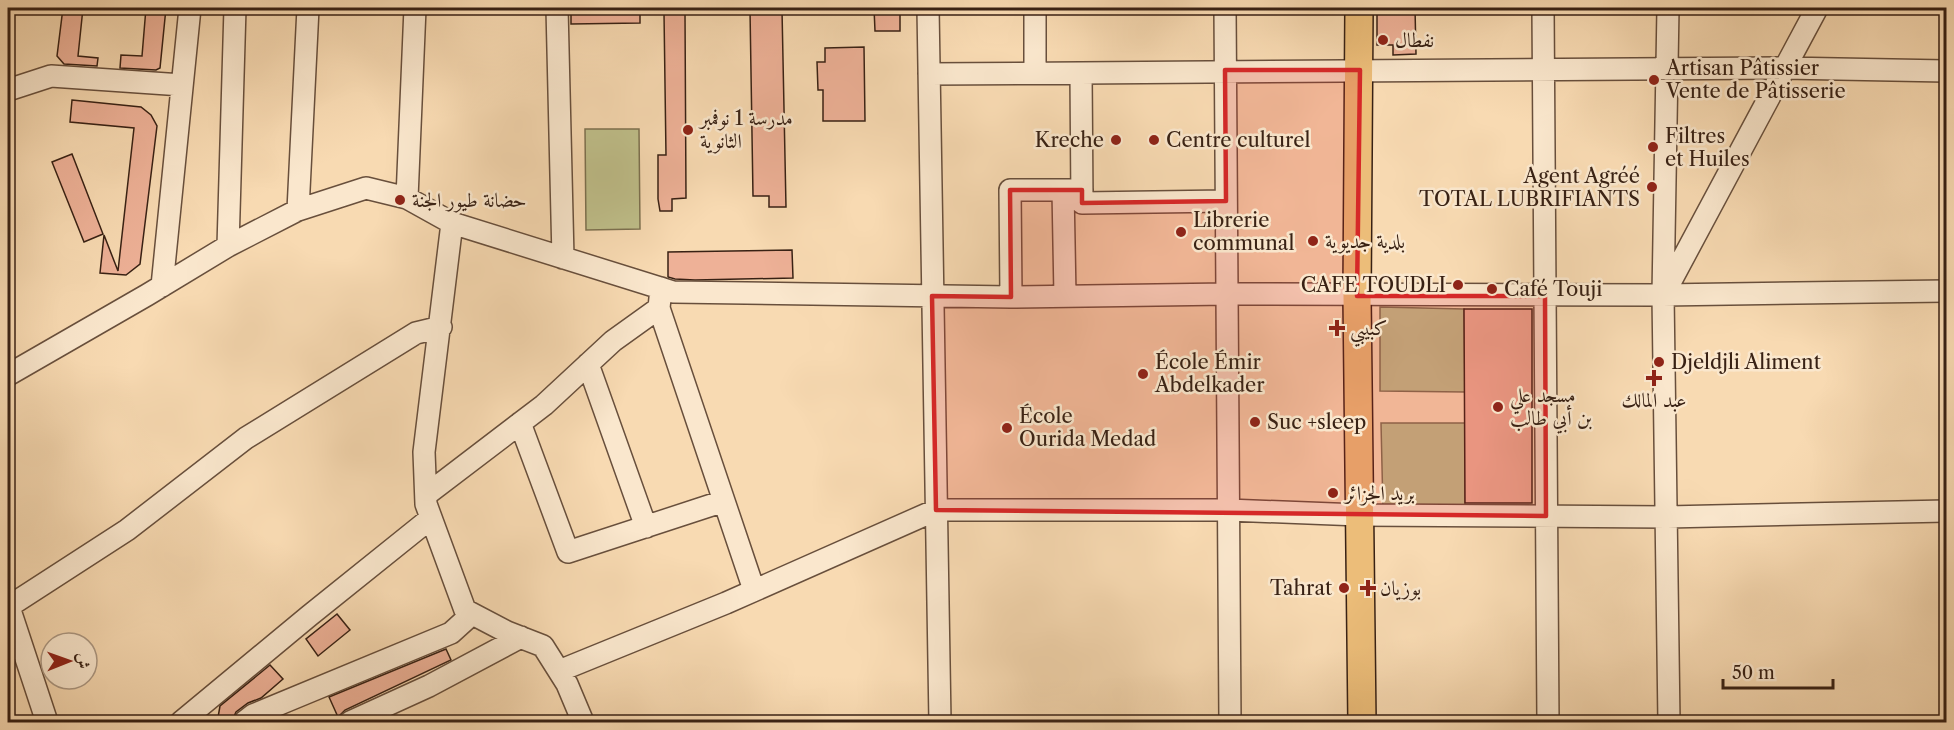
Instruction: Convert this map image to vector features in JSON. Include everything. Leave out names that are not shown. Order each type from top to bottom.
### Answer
[{"type":"main road","points":[[1359,8],[1357,296],[1362,723]]},
{"type":"street","points":[[162,286],[190,8]]},
{"type":"street","points":[[228,246],[235,8]]},
{"type":"street","points":[[298,210],[308,8]]},
{"type":"street","points":[[407,198],[415,8]]},
{"type":"street","points":[[557,8],[563,258]]},
{"type":"street","points":[[928,8],[940,723]]},
{"type":"street","points":[[1035,8],[1035,74]]},
{"type":"street","points":[[1225,8],[1230,723]]},
{"type":"street","points":[[1543,8],[1548,723]]},
{"type":"street","points":[[1668,8],[1663,296],[1669,723]]},
{"type":"street","points":[[1663,296],[1817,8]]},
{"type":"street","points":[[929,74],[1225,70],[1784,68],[1947,70]]},
{"type":"street","points":[[1065,296],[1081,73]]},
{"type":"street","points":[[8,90],[51,76],[182,85]]},
{"type":"street","points":[[8,375],[228,246],[298,210],[366,188],[407,198],[452,223],[563,258],[660,298]]},
{"type":"street","points":[[1011,297],[1010,190],[1072,190]]},
{"type":"street","points":[[1072,190],[1082,203],[1226,201]]},
{"type":"street","points":[[452,223],[424,452],[426,504],[465,610],[543,646],[567,684],[583,723]]},
{"type":"street","points":[[426,495],[544,405],[660,298],[673,292],[1011,297],[1227,294],[1663,296],[1947,291]]},
{"type":"street","points":[[660,298],[754,590]]},
{"type":"street","points":[[47,723],[8,605],[127,530],[246,438],[417,333],[441,327]]},
{"type":"street","points":[[588,364],[646,527]]},
{"type":"street","points":[[520,423],[568,552],[724,501]]},
{"type":"street","points":[[559,671],[754,590],[936,510],[1228,510],[1359,515],[1667,517],[1947,512]]},
{"type":"street","points":[[181,723],[431,518]]},
{"type":"street","points":[[244,723],[253,715],[451,633],[472,614]]},
{"type":"street","points":[[350,723],[429,686],[521,637]]},
{"type":"highlighted area","points":[[1225,70],[1360,70],[1357,296],[1545,296],[1546,516],[936,510],[932,296],[1011,297],[1010,190],[1082,190],[1082,203],[1226,201]]},
{"type":"green space","points":[[585,129],[639,129],[640,229],[586,230]]},
{"type":"green space","points":[[1380,307],[1464,309],[1465,392],[1380,391]]},
{"type":"green space","points":[[1381,423],[1465,423],[1465,510],[1383,510]]},
{"type":"building","points":[[63,8],[83,8],[78,56],[98,58],[97,66],[64,64],[57,56]]},
{"type":"building","points":[[146,8],[166,8],[160,68],[156,70],[120,68],[121,55],[142,56]]},
{"type":"building","points":[[571,8],[640,8],[640,23],[571,24]]},
{"type":"building","points":[[874,8],[900,8],[900,31],[875,31]]},
{"type":"building","points":[[1391,8],[1415,8],[1416,54],[1393,55],[1393,45],[1377,45],[1377,13],[1391,13]]},
{"type":"building","points":[[750,10],[782,10],[786,207],[769,207],[769,196],[753,196]]},
{"type":"building","points":[[664,13],[685,13],[686,198],[672,199],[672,211],[660,211],[658,199],[658,155],[666,155]]},
{"type":"building","points":[[864,47],[865,121],[823,121],[823,90],[818,90],[817,62],[825,62],[825,48]]},
{"type":"building","points":[[72,100],[141,107],[151,115],[157,126],[140,264],[126,275],[100,273],[104,235],[118,271],[134,128],[70,122]]},
{"type":"building","points":[[72,154],[103,234],[84,242],[52,162]]},
{"type":"building","points":[[792,250],[793,278],[695,280],[668,277],[668,252]]},
{"type":"building","name":"مسجد علي بن أبي طالب","points":[[1464,309],[1532,309],[1532,503],[1465,503]]},
{"type":"building","points":[[337,614],[350,630],[318,656],[306,639]]},
{"type":"building","points":[[446,649],[451,660],[345,710],[338,717],[329,697]]},
{"type":"building","points":[[270,665],[283,679],[261,698],[248,703],[236,712],[231,723],[217,723],[220,706]]},
{"type":"place","name":"نفطال","points":[[1383,40]]},
{"type":"place","name":"Artisan Pâtissier Vente de Pâtisserie","points":[[1654,80]]},
{"type":"place","name":"مدرسة 1 نوفمبر الثانوية","points":[[688,130]]},
{"type":"place","name":"Kreche","points":[[1116,140]]},
{"type":"place","name":"Centre culturel","points":[[1154,140]]},
{"type":"place","name":"Filtres et Huiles","points":[[1653,147]]},
{"type":"place","name":"Agent Agréé TOTAL LUBRIFIANTS","points":[[1652,187]]},
{"type":"place","name":"حضانة طيور الجنة","points":[[400,200]]},
{"type":"place","name":"Librerie communal","points":[[1181,232]]},
{"type":"place","name":"بلدية جديوية","points":[[1313,241]]},
{"type":"place","name":"CAFE TOUDLI","points":[[1458,285]]},
{"type":"place","name":"Café Touji","points":[[1492,289]]},
{"type":"place","name":"كبيبي","points":[[1337,328]]},
{"type":"place","name":"Djeldjli Aliment","points":[[1659,362]]},
{"type":"place","name":"École Émir Abdelkader","points":[[1143,374]]},
{"type":"place","name":"عبد المالك","points":[[1654,378]]},
{"type":"place","name":"مسجد علي بن أبي طالب","points":[[1498,407]]},
{"type":"place","name":"Suc +sleep","points":[[1255,422]]},
{"type":"place","name":"École Ourida Medad","points":[[1007,428]]},
{"type":"place","name":"بريد الجزائر","points":[[1333,493]]},
{"type":"place","name":"Tahrat","points":[[1344,588]]},
{"type":"place","name":"بوزيان","points":[[1368,588]]}]
